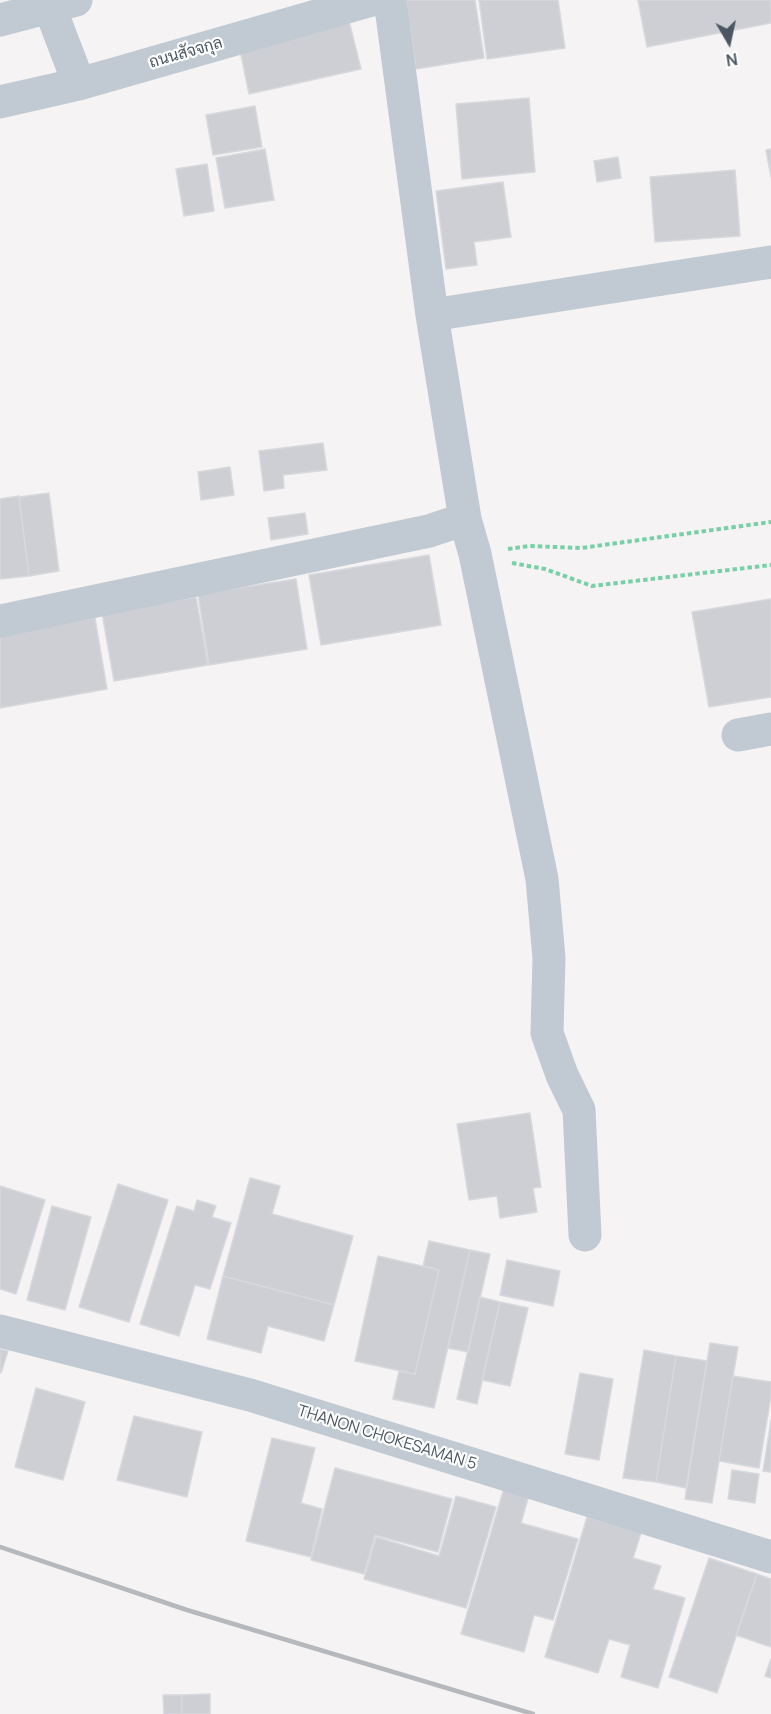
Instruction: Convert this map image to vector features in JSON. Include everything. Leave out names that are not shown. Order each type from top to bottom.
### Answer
[{"type":"street","name":"ถนนสัจจกุล","points":[[0,102],[79,84],[372,0]]},
{"type":"street","points":[[390,0],[432,315],[465,519],[475,555],[542,879],[549,958],[547,1033],[562,1076],[579,1110],[585,1235]]},
{"type":"street","points":[[0,20],[63,4],[79,84]]},
{"type":"street","points":[[432,315],[771,262]]},
{"type":"street","points":[[0,621],[429,531],[465,519]]},
{"type":"street","points":[[738,735],[771,729]]},
{"type":"street","name":"THANON CHOKESAMAN 5","points":[[0,1331],[250,1395],[771,1557]]},
{"type":"path","points":[[475,555],[529,546],[581,548],[771,522]]},
{"type":"path","points":[[475,555],[544,569],[592,586],[771,565]]},
{"type":"building","points":[[406,0],[475,0],[484,58],[416,69]]},
{"type":"building","points":[[479,0],[558,0],[565,48],[487,59]]},
{"type":"building","points":[[638,0],[771,0],[771,23],[647,47]]},
{"type":"building","points":[[349,21],[361,69],[249,94],[239,45]]},
{"type":"building","points":[[529,98],[535,172],[462,179],[456,104]]},
{"type":"building","points":[[255,106],[262,147],[213,155],[206,115]]},
{"type":"building","points":[[265,149],[274,200],[225,208],[216,158]]},
{"type":"building","points":[[771,149],[771,177],[766,150]]},
{"type":"building","points":[[618,157],[621,178],[597,182],[594,161]]},
{"type":"building","points":[[207,164],[214,211],[184,216],[176,169]]},
{"type":"building","points":[[735,170],[740,236],[655,242],[650,177]]},
{"type":"building","points":[[503,182],[511,237],[474,242],[477,265],[446,269],[436,191]]},
{"type":"building","points":[[323,443],[327,470],[283,475],[284,488],[264,491],[259,451]]},
{"type":"building","points":[[230,467],[234,495],[201,500],[198,472]]},
{"type":"building","points":[[49,493],[59,571],[29,576],[19,497]]},
{"type":"building","points":[[19,496],[29,576],[0,579],[0,499]]},
{"type":"building","points":[[305,513],[308,534],[271,540],[268,518]]},
{"type":"building","points":[[429,555],[441,625],[321,645],[309,575]]},
{"type":"building","points":[[296,579],[307,649],[209,665],[198,594]]},
{"type":"building","points":[[196,597],[208,665],[114,681],[102,613]]},
{"type":"building","points":[[771,599],[771,697],[709,707],[692,612]]},
{"type":"building","points":[[95,618],[107,689],[0,708],[0,635]]},
{"type":"building","points":[[530,1113],[541,1187],[533,1188],[537,1212],[500,1218],[497,1196],[469,1200],[457,1124]]},
{"type":"building","points":[[250,1178],[280,1186],[272,1214],[353,1236],[334,1305],[223,1276]]},
{"type":"building","points":[[118,1184],[168,1200],[129,1322],[79,1307]]},
{"type":"building","points":[[0,1186],[45,1200],[16,1294],[0,1289]]},
{"type":"building","points":[[197,1200],[216,1206],[212,1217],[231,1223],[210,1289],[195,1285],[179,1336],[140,1324],[177,1206],[194,1211]]},
{"type":"building","points":[[52,1206],[91,1217],[65,1310],[27,1300]]},
{"type":"building","points":[[429,1241],[470,1250],[434,1408],[393,1399],[399,1371],[415,1374],[439,1270],[423,1266]]},
{"type":"building","points":[[470,1250],[490,1254],[468,1352],[448,1348]]},
{"type":"building","points":[[378,1256],[439,1270],[415,1374],[355,1361]]},
{"type":"building","points":[[507,1260],[560,1271],[553,1306],[500,1295]]},
{"type":"building","points":[[223,1276],[334,1305],[324,1341],[268,1326],[261,1353],[207,1339]]},
{"type":"building","points":[[480,1297],[500,1302],[477,1404],[457,1399]]},
{"type":"building","points":[[500,1302],[528,1308],[510,1386],[482,1380]]},
{"type":"building","points":[[710,1343],[738,1347],[712,1503],[685,1499]]},
{"type":"building","points":[[0,1349],[8,1351],[1,1373],[0,1372]]},
{"type":"building","points":[[644,1350],[676,1356],[656,1482],[623,1478]]},
{"type":"building","points":[[676,1356],[707,1361],[686,1488],[656,1482]]},
{"type":"building","points":[[580,1373],[613,1379],[599,1460],[565,1454]]},
{"type":"building","points":[[733,1376],[771,1382],[771,1396],[759,1468],[719,1461]]},
{"type":"building","points":[[36,1388],[85,1402],[63,1480],[15,1467]]},
{"type":"building","points":[[134,1416],[202,1432],[187,1497],[117,1480]]},
{"type":"building","points":[[771,1420],[771,1472],[763,1471]]},
{"type":"building","points":[[272,1438],[315,1448],[301,1503],[322,1509],[311,1557],[246,1541]]},
{"type":"building","points":[[335,1468],[452,1499],[438,1552],[375,1535],[364,1574],[311,1560]]},
{"type":"building","points":[[732,1470],[759,1474],[755,1503],[728,1499]]},
{"type":"building","points":[[504,1488],[529,1495],[521,1523],[578,1539],[553,1620],[534,1615],[524,1652],[461,1634]]},
{"type":"building","points":[[456,1496],[496,1507],[466,1608],[364,1579],[376,1537],[439,1556]]},
{"type":"building","points":[[587,1517],[641,1533],[633,1558],[661,1566],[653,1589],[685,1598],[658,1688],[621,1677],[630,1645],[609,1639],[598,1673],[545,1657]]},
{"type":"building","points":[[709,1558],[757,1574],[717,1693],[669,1677]]},
{"type":"building","points":[[757,1574],[771,1579],[771,1647],[736,1635]]},
{"type":"building","points":[[771,1659],[771,1678],[765,1676]]},
{"type":"building","points":[[210,1694],[210,1714],[182,1714],[182,1695]]},
{"type":"building","points":[[163,1695],[182,1695],[182,1714],[164,1714]]},
{"type":"railway","points":[[0,1547],[187,1610],[533,1714]]}]
